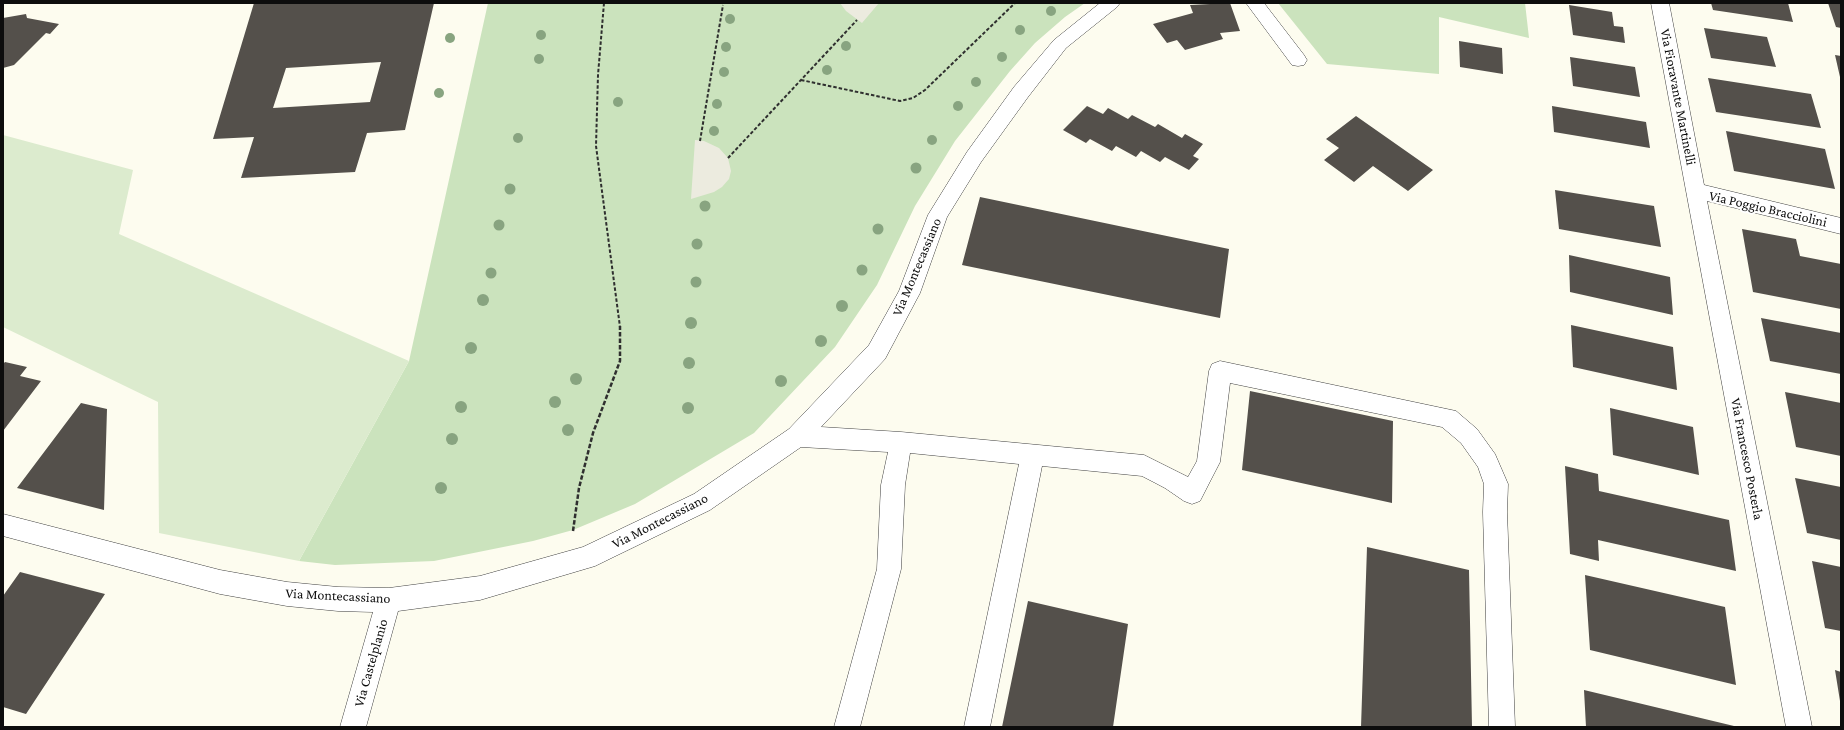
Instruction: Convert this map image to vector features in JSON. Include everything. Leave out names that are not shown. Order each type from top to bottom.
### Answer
[{"type":"street","name":"Via Montecassiano","points":[[3,525],[220,582],[252,589],[338,599],[389,600],[480,588],[586,558],[702,502],[797,436],[877,352],[909,293],[938,215],[974,157],[1026,86],[1060,44],[1111,3]]},
{"type":"street","points":[[1255,3],[1298,60]]},
{"type":"street","name":"Via Fioravante Martinelli","points":[[1660,3],[1696,191]]},
{"type":"street","name":"Via Poggio Bracciolini","points":[[1696,191],[1841,226]]},
{"type":"street","name":"Via Francesco Posterla","points":[[1696,191],[1799,727]]},
{"type":"street","points":[[797,436],[901,442],[1144,466],[1173,480],[1192,493],[1208,462],[1220,372],[1448,418],[1469,436],[1487,461],[1496,484],[1502,727]]},
{"type":"street","points":[[848,727],[889,569],[893,485],[901,442]]},
{"type":"street","points":[[977,727],[1033,455]]},
{"type":"street","name":"Via Castelplanio","points":[[353,727],[389,600]]},
{"type":"path","points":[[573,535],[579,488],[593,433],[620,362],[620,320],[596,146],[598,75],[604,3]]},
{"type":"path","points":[[801,80],[900,101],[913,98],[925,90],[1015,3]]},
{"type":"path","points":[[700,141],[723,5]]},
{"type":"path","points":[[728,158],[857,20]]},
{"type":"green space","points":[[488,3],[1085,3],[1065,17],[1035,43],[1010,71],[955,141],[915,206],[877,285],[835,347],[754,433],[635,504],[573,530],[533,541],[434,561],[335,565],[299,561],[409,361]]},
{"type":"green space","points":[[1278,3],[1525,3],[1529,38],[1439,17],[1439,74],[1327,64]]},
{"type":"green space","points":[[3,135],[133,170],[119,234],[409,361],[299,561],[159,533],[158,402],[3,327]]},
{"type":"shaded area","points":[[840,3],[879,3],[862,23],[846,11]]},
{"type":"shaded area","points":[[695,140],[704,141],[719,148],[728,158],[731,171],[729,179],[722,187],[714,192],[691,199]]},
{"type":"building","points":[[254,3],[434,3],[405,130],[367,133],[355,172],[241,178],[254,137],[213,139]],"holes":[[[381,62],[370,102],[273,108],[286,68]]]},
{"type":"building","points":[[1230,3],[1240,31],[1220,33],[1223,39],[1185,50],[1177,40],[1167,43],[1153,24],[1193,13],[1190,5]]},
{"type":"building","points":[[1711,3],[1788,3],[1793,22],[1713,10]]},
{"type":"building","points":[[1828,3],[1841,3],[1841,28],[1836,27]]},
{"type":"building","points":[[1569,5],[1612,12],[1614,26],[1623,27],[1625,43],[1573,35]]},
{"type":"building","points":[[26,14],[27,18],[59,24],[50,34],[46,33],[14,65],[3,68],[3,18]]},
{"type":"building","points":[[1704,28],[1767,37],[1776,67],[1711,58]]},
{"type":"building","points":[[1459,41],[1502,48],[1503,74],[1460,67]]},
{"type":"building","points":[[1835,55],[1841,56],[1841,77],[1840,77]]},
{"type":"building","points":[[1570,57],[1635,67],[1640,97],[1573,86]]},
{"type":"building","points":[[1708,78],[1811,94],[1821,128],[1716,112]]},
{"type":"building","points":[[1087,106],[1103,114],[1108,108],[1128,119],[1132,115],[1155,127],[1158,124],[1182,138],[1185,134],[1203,144],[1193,156],[1199,159],[1189,170],[1165,157],[1160,162],[1141,151],[1136,157],[1116,146],[1112,151],[1090,139],[1086,143],[1063,130]]},
{"type":"building","points":[[1552,106],[1646,122],[1650,148],[1554,132]]},
{"type":"building","points":[[1356,116],[1433,170],[1408,191],[1373,166],[1354,182],[1324,160],[1339,148],[1326,139]]},
{"type":"building","points":[[1726,131],[1825,149],[1835,189],[1734,171]]},
{"type":"building","points":[[1555,190],[1654,206],[1661,247],[1559,229]]},
{"type":"building","points":[[980,197],[1229,249],[1220,318],[962,265]]},
{"type":"building","points":[[1742,229],[1796,239],[1800,256],[1841,264],[1841,309],[1753,292]]},
{"type":"building","points":[[1569,255],[1670,277],[1673,315],[1570,292]]},
{"type":"building","points":[[1761,318],[1841,333],[1841,374],[1770,361]]},
{"type":"building","points":[[1571,325],[1673,347],[1677,390],[1573,367]]},
{"type":"building","points":[[5,362],[27,367],[20,376],[41,381],[3,431],[3,364]]},
{"type":"building","points":[[1250,391],[1393,421],[1392,503],[1242,470]]},
{"type":"building","points":[[1785,392],[1841,403],[1841,456],[1796,447]]},
{"type":"building","points":[[81,403],[107,409],[104,510],[17,488]]},
{"type":"building","points":[[1610,408],[1693,427],[1699,475],[1613,455]]},
{"type":"building","points":[[1565,466],[1598,474],[1599,491],[1729,520],[1736,571],[1598,540],[1599,561],[1570,554]]},
{"type":"building","points":[[1795,478],[1841,487],[1841,540],[1807,533]]},
{"type":"building","points":[[1367,547],[1469,570],[1472,727],[1361,727]]},
{"type":"building","points":[[1812,561],[1841,567],[1841,631],[1825,628]]},
{"type":"building","points":[[20,572],[105,594],[26,714],[3,707],[3,596]]},
{"type":"building","points":[[1585,575],[1725,607],[1736,685],[1590,650]]},
{"type":"building","points":[[1028,601],[1128,624],[1113,727],[1002,727]]},
{"type":"building","points":[[1835,670],[1841,672],[1841,701],[1840,701]]},
{"type":"building","points":[[1584,690],[1734,726],[1734,727],[1586,727]]}]
